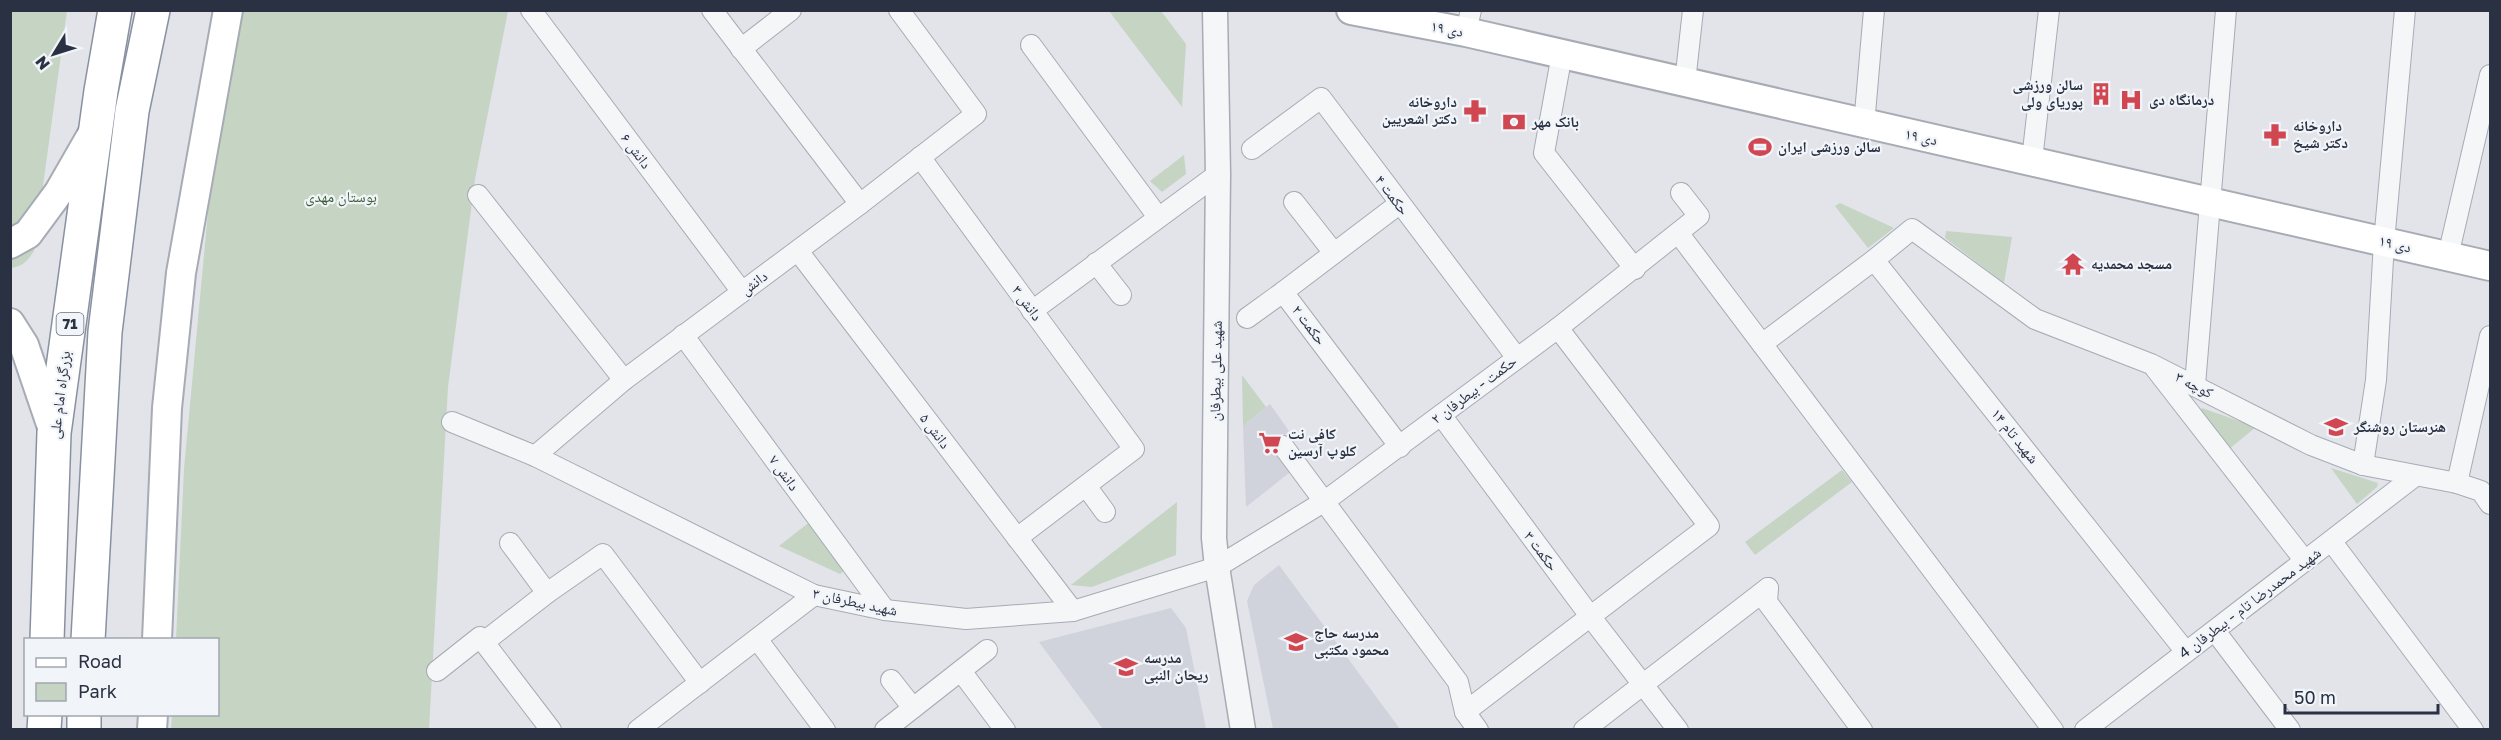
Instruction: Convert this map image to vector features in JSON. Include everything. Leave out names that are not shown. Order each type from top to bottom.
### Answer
[{"type":"highway","name":"بزرگراه امام علی","points":[[47,638],[54,433],[96,127],[115,10]]},
{"type":"highway","name":"71","points":[[88,638],[105,332],[132,111],[153,10]]},
{"type":"main road","points":[[157,638],[167,408],[181,273],[228,10]]},
{"type":"main road","name":"۱۹ دی","points":[[1351,10],[1469,21],[1562,54],[1864,125],[2032,160],[2490,266]]},
{"type":"main road","points":[[10,244],[28,234],[59,192],[96,127]]},
{"type":"main road","points":[[10,323],[24,345],[54,433]]},
{"type":"street","name":"۶ دانش","points":[[531,10],[742,292]]},
{"type":"street","points":[[712,10],[860,204]]},
{"type":"street","points":[[741,49],[791,10]]},
{"type":"street","name":"دانش","points":[[535,456],[624,380],[798,251],[976,114],[899,10]]},
{"type":"street","name":"شهید علی بیطرفان","points":[[1215,10],[1218,174],[1214,485],[1217,567],[1244,729]]},
{"type":"street","points":[[1685,82],[1693,10]]},
{"type":"street","points":[[1864,125],[1874,10]]},
{"type":"street","points":[[2032,160],[2049,10]]},
{"type":"street","points":[[2195,385],[2226,10]]},
{"type":"street","points":[[2363,465],[2376,380],[2384,242],[2404,10]]},
{"type":"street","points":[[1031,45],[1158,217]]},
{"type":"street","points":[[1562,54],[1544,153],[1635,268]]},
{"type":"street","points":[[2448,256],[2490,75]]},
{"type":"street","name":"حکمت ۴","points":[[1252,149],[1321,98],[1517,358]]},
{"type":"street","name":"دانش ۳","points":[[920,156],[1134,449],[1086,486]]},
{"type":"street","points":[[1032,310],[1218,174]]},
{"type":"street","name":"حکمت - بیطرفان ۲","points":[[1217,567],[1324,501],[1400,447],[1679,234],[1699,216],[1681,193]]},
{"type":"street","points":[[478,195],[624,380]]},
{"type":"street","points":[[1294,202],[1334,253]]},
{"type":"street","name":"حکمت ۲","points":[[1399,204],[1283,292],[1400,447]]},
{"type":"street","name":"کوچه ۳","points":[[1874,260],[1912,229],[2035,319],[2151,364],[2311,445],[2363,465],[2457,483],[2481,491],[2490,504]]},
{"type":"street","points":[[1679,234],[2053,729]]},
{"type":"street","name":"دانش ۵","points":[[798,251],[1073,611]]},
{"type":"street","points":[[1762,344],[1874,260]]},
{"type":"street","name":"شهید تام ۱۴","points":[[1874,260],[2186,652]]},
{"type":"street","points":[[1096,263],[1121,295]]},
{"type":"street","points":[[1247,318],[1283,292]]},
{"type":"street","points":[[1465,712],[1709,526],[1558,328]]},
{"type":"street","name":"دانش ۷","points":[[683,335],[885,610]]},
{"type":"street","points":[[2457,483],[2490,336]]},
{"type":"street","points":[[2151,364],[2305,561]]},
{"type":"street","name":"حکمت ۳","points":[[1441,415],[1590,616],[1678,729]]},
{"type":"street","name":"شهید بیطرفان ۳","points":[[452,422],[535,456],[814,596],[885,610],[966,619],[1073,611],[1217,567]]},
{"type":"street","points":[[1283,446],[1458,682],[1465,712],[1478,729]]},
{"type":"street","name":"شهید محمدرضا تام - بیطرفان 4","points":[[2097,726],[2186,652],[2415,476]]},
{"type":"street","points":[[1017,538],[1086,486],[1105,512]]},
{"type":"street","points":[[2332,542],[2474,729]]},
{"type":"street","points":[[510,543],[547,593]]},
{"type":"street","points":[[484,642],[547,593],[603,554],[700,683]]},
{"type":"street","points":[[1584,729],[1768,588],[1767,602],[1862,729]]},
{"type":"street","points":[[639,729],[814,596]]},
{"type":"street","points":[[2215,631],[2290,729]]},
{"type":"street","points":[[437,671],[480,637],[551,729]]},
{"type":"street","points":[[757,639],[825,729]]},
{"type":"street","points":[[885,729],[987,650]]},
{"type":"street","points":[[961,671],[1005,729]]},
{"type":"street","points":[[891,680],[914,708]]},
{"type":"shaded area","points":[[1270,404],[1289,431],[1280,439],[1299,465],[1246,507],[1243,426]]},
{"type":"shaded area","name":"مدرسه حاج محمود مکتبی","points":[[1279,565],[1400,729],[1273,729],[1247,601],[1254,585]]},
{"type":"shaded area","name":"مدرسه ریحان النبی","points":[[1171,608],[1186,628],[1206,729],[1103,729],[1039,642]]},
{"type":"green space","points":[[10,11],[67,11],[34,251],[24,263],[10,268]]},
{"type":"green space","name":"بوستان مهدی","points":[[242,11],[508,11],[475,179],[448,387],[429,729],[171,730],[172,716],[219,716],[219,638],[176,638],[184,469],[211,180]]},
{"type":"green space","points":[[1109,11],[1161,11],[1186,44],[1182,107]]},
{"type":"green space","points":[[1184,155],[1186,174],[1162,192],[1150,181]]},
{"type":"green space","points":[[1840,203],[1894,228],[1868,248],[1835,206]]},
{"type":"green space","points":[[1946,231],[2012,237],[2004,283],[1945,238]]},
{"type":"green space","points":[[1242,375],[1266,407],[1243,426]]},
{"type":"green space","points":[[2202,408],[2256,427],[2228,450],[2199,413]]},
{"type":"green space","points":[[2331,468],[2378,483],[2377,487],[2357,504]]},
{"type":"green space","points":[[1842,470],[1852,482],[1755,555],[1745,542]]},
{"type":"green space","points":[[1177,502],[1176,555],[1092,587],[1071,585]]},
{"type":"green space","points":[[811,521],[847,569],[840,574],[779,546]]},
{"type":"place","name":"سالن ورزشی پوریای ولی","points":[[2101,94]]},
{"type":"place","name":"درمانگاه دی","points":[[2131,100]]},
{"type":"place","name":"داروخانه دکتر اشعریین","points":[[1475,111]]},
{"type":"place","name":"بانک مهر","points":[[1514,122]]},
{"type":"place","name":"داروخانه دکتر شیخ","points":[[2275,135]]},
{"type":"place","name":"سالن ورزشی ایران","points":[[1760,147]]},
{"type":"place","name":"مسجد محمدیه","points":[[2073,264]]},
{"type":"place","name":"هنرستان روشنگر","points":[[2336,427]]},
{"type":"place","name":"کافی نت کلوپ آرسین","points":[[1270,443]]},
{"type":"place","name":"مدرسه حاج محمود مکتبی","points":[[1296,642]]},
{"type":"place","name":"مدرسه ریحان النبی","points":[[1126,667]]}]
